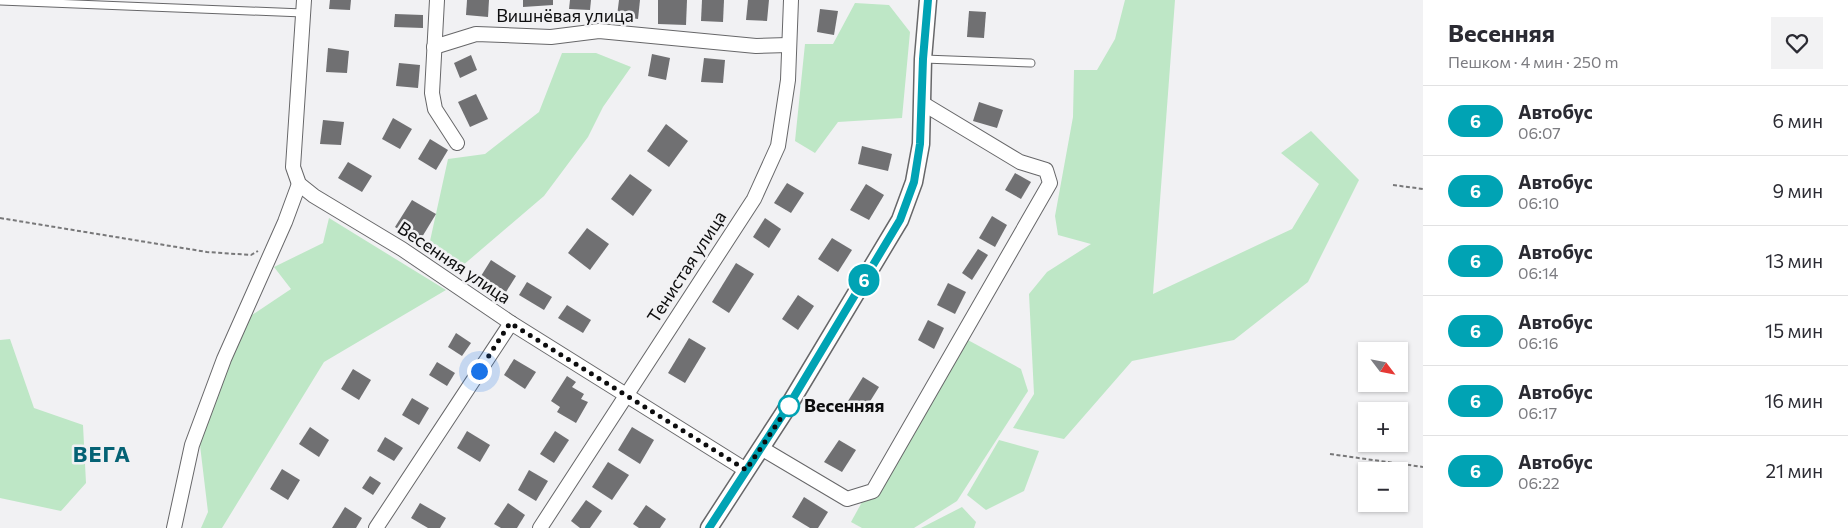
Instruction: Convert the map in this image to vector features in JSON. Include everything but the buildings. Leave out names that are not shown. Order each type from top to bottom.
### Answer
[{"type":"street","points":[[437,0],[432,93],[435,109],[457,143]]},
{"type":"street","name":"Тенистая улица","points":[[540,528],[754,199],[778,146],[788,80],[791,0]]},
{"type":"street","points":[[709,528],[761,448],[900,220],[914,182],[920,144],[923,59],[928,0]]},
{"type":"street","points":[[174,528],[192,445],[224,359],[277,240],[299,184],[293,167],[303,7]]},
{"type":"street","name":"Вишнёвая улица","points":[[434,47],[476,34],[551,36],[599,31],[756,46],[788,44]]},
{"type":"street","points":[[761,448],[847,499],[873,491],[1050,182],[1046,170],[1020,162],[922,103]]},
{"type":"street","name":"Весенняя улица","points":[[299,184],[314,196],[402,249],[510,323],[746,470]]},
{"type":"street","points":[[376,528],[510,323]]},
{"type":"lane","points":[[0,1],[303,7]]},
{"type":"lane","points":[[923,59],[1031,63]]},
{"type":"path","points":[[1393,184],[1423,189]]},
{"type":"path","points":[[0,218],[207,252],[251,256],[277,240]]},
{"type":"path","points":[[1330,454],[1423,467]]},
{"type":"green space","points":[[1125,0],[1175,0],[1153,294],[1292,229],[1319,184],[1281,153],[1311,131],[1359,180],[1308,282],[1234,340],[1132,361],[1064,439],[1013,428],[1034,394],[1029,294],[1047,272],[1091,244],[1058,235],[1055,216],[1073,117],[1074,70],[1097,70],[1115,39]]},
{"type":"green space","points":[[855,3],[889,5],[910,32],[902,118],[838,122],[815,153],[795,141],[805,44],[833,44]]},
{"type":"green space","points":[[562,53],[596,53],[631,67],[603,107],[588,137],[544,196],[455,272],[430,241],[448,159],[485,154],[539,112]]},
{"type":"green space","points":[[329,218],[446,290],[324,362],[222,528],[201,528],[208,512],[199,437],[246,319],[291,289],[274,267],[323,243]]},
{"type":"green space","points":[[955,333],[1021,369],[1028,391],[957,501],[914,528],[862,528],[851,522]]},
{"type":"green space","points":[[10,339],[34,408],[83,425],[86,483],[61,511],[0,498],[0,340]]},
{"type":"green space","points":[[999,440],[1039,451],[1024,491],[986,510],[967,495]]},
{"type":"green space","points":[[962,507],[976,522],[974,528],[921,528]]},
{"type":"bus line","name":"6","points":[[709,528],[789,405],[900,220],[914,182],[920,144],[923,59],[928,0]]},
{"type":"place","name":"Весенняя","points":[[789,406]]},
{"type":"district","name":"ВЕГА","points":[[102,454]]},
{"type":"route","points":[[479,371],[510,323],[746,470],[789,406]]}]
